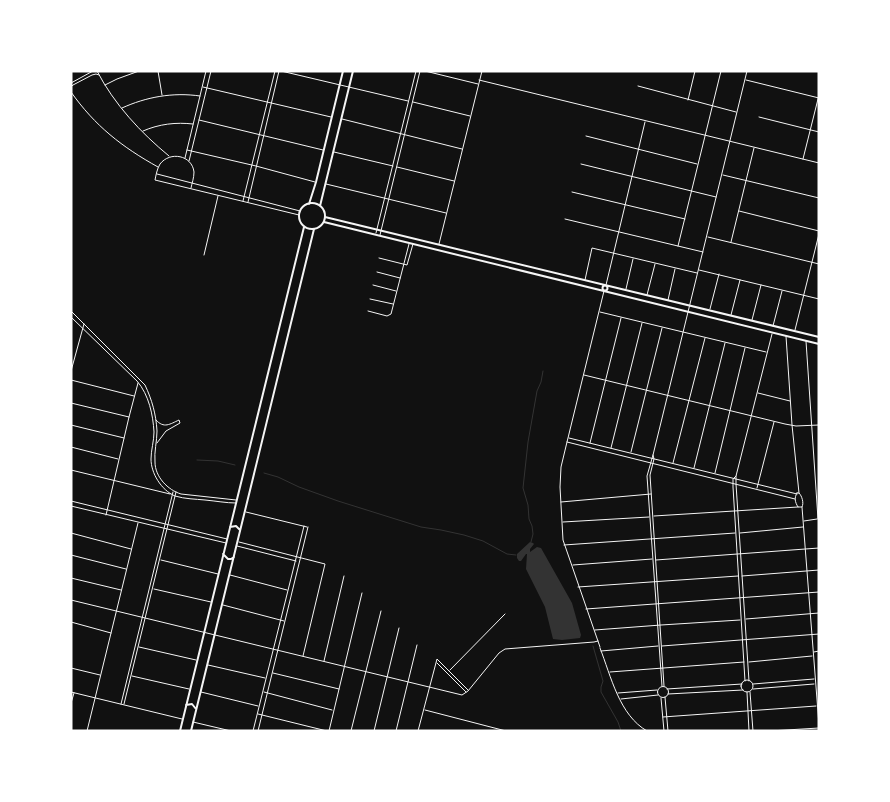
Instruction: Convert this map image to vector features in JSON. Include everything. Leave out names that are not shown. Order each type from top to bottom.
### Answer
[{"type":"main road","points":[[309,204],[343,71]]},
{"type":"main road","points":[[320,206],[353,71]]},
{"type":"main road","points":[[315,203],[320,206],[324,211],[324,222],[320,227],[314,229],[304,227],[300,220],[300,211],[309,204],[315,203]]},
{"type":"main road","points":[[325,217],[819,337]]},
{"type":"main road","points":[[324,222],[819,344]]},
{"type":"main road","points":[[180,731],[304,227]]},
{"type":"main road","points":[[191,731],[314,229]]},
{"type":"main road","points":[[605,290],[602,287],[606,285]]},
{"type":"main road","points":[[772,332],[773,326]]},
{"type":"main road","points":[[230,528],[236,526],[240,530]]},
{"type":"main road","points":[[224,554],[228,559],[234,557]]},
{"type":"main road","points":[[186,705],[192,704],[196,709]]},
{"type":"street","points":[[71,82],[93,71]]},
{"type":"street","points":[[97,71],[122,108],[142,131],[170,157]]},
{"type":"street","points":[[105,85],[139,71]]},
{"type":"street","points":[[158,71],[162,96]]},
{"type":"street","points":[[185,158],[206,71]]},
{"type":"street","points":[[189,162],[211,71]]},
{"type":"street","points":[[243,201],[275,71]]},
{"type":"street","points":[[247,202],[280,71],[408,101]]},
{"type":"street","points":[[376,234],[416,71]]},
{"type":"street","points":[[380,236],[420,71]]},
{"type":"street","points":[[424,71],[478,84]]},
{"type":"street","points":[[439,245],[482,71]]},
{"type":"street","points":[[688,100],[695,71]]},
{"type":"street","points":[[678,246],[721,71]]},
{"type":"street","points":[[747,71],[653,458],[647,476],[660,668],[663,686],[667,689],[742,684],[745,681],[753,684],[815,678]]},
{"type":"street","points":[[71,87],[92,75],[99,75]]},
{"type":"street","points":[[480,80],[819,163]]},
{"type":"street","points":[[745,80],[818,98]]},
{"type":"street","points":[[638,86],[737,113]]},
{"type":"street","points":[[203,87],[332,117]]},
{"type":"street","points":[[71,92],[104,131],[131,151],[158,167]]},
{"type":"street","points":[[122,108],[140,101],[162,96],[182,94],[201,96]]},
{"type":"street","points":[[804,159],[819,95]]},
{"type":"street","points":[[412,102],[470,116]]},
{"type":"street","points":[[759,117],[819,132]]},
{"type":"street","points":[[341,119],[462,149]]},
{"type":"street","points":[[199,120],[323,150]]},
{"type":"street","points":[[606,285],[645,121]]},
{"type":"street","points":[[142,131],[168,124],[194,124]]},
{"type":"street","points":[[586,136],[698,164]]},
{"type":"street","points":[[731,242],[754,147]]},
{"type":"street","points":[[187,150],[316,182]]},
{"type":"street","points":[[333,152],[392,166]]},
{"type":"street","points":[[191,188],[194,173],[185,158],[170,157],[158,167],[155,180],[299,215]]},
{"type":"street","points":[[581,164],[716,197]]},
{"type":"street","points":[[396,167],[455,181]]},
{"type":"street","points":[[156,174],[300,211]]},
{"type":"street","points":[[722,175],[819,198]]},
{"type":"street","points":[[325,184],[447,213]]},
{"type":"street","points":[[572,192],[685,219]]},
{"type":"street","points":[[204,255],[218,195]]},
{"type":"street","points":[[739,211],[819,232],[794,331]]},
{"type":"street","points":[[565,219],[703,252]]},
{"type":"street","points":[[707,236],[819,264]]},
{"type":"street","points":[[368,311],[388,316],[391,314],[411,243]]},
{"type":"street","points":[[379,258],[407,265],[411,243]]},
{"type":"street","points":[[586,280],[592,248],[698,274]]},
{"type":"street","points":[[626,290],[634,258]]},
{"type":"street","points":[[647,295],[655,264]]},
{"type":"street","points":[[668,300],[675,269]]},
{"type":"street","points":[[699,270],[819,299]]},
{"type":"street","points":[[376,272],[400,278]]},
{"type":"street","points":[[710,310],[719,274]]},
{"type":"street","points":[[731,315],[740,280]]},
{"type":"street","points":[[373,285],[397,291]]},
{"type":"street","points":[[752,321],[761,285]]},
{"type":"street","points":[[600,647],[564,545],[560,502],[560,476],[605,290]]},
{"type":"street","points":[[773,326],[782,290]]},
{"type":"street","points":[[370,299],[393,304]]},
{"type":"street","points":[[71,312],[145,385],[156,419],[157,444],[154,463],[163,482],[173,491],[186,495],[236,502]]},
{"type":"street","points":[[599,312],[767,353]]},
{"type":"street","points":[[71,317],[138,382],[144,391],[154,433],[151,458],[152,469],[159,483],[175,496],[190,499],[236,502]]},
{"type":"street","points":[[590,443],[621,317]]},
{"type":"street","points":[[611,448],[642,322]]},
{"type":"street","points":[[71,371],[84,324]]},
{"type":"street","points":[[631,453],[662,327]]},
{"type":"street","points":[[749,681],[736,476],[772,332]]},
{"type":"street","points":[[786,336],[798,494],[796,499],[798,506]]},
{"type":"street","points":[[673,464],[705,338]]},
{"type":"street","points":[[803,521],[819,519],[806,340]]},
{"type":"street","points":[[694,469],[725,342]]},
{"type":"street","points":[[714,474],[745,347]]},
{"type":"street","points":[[583,375],[792,425],[819,424]]},
{"type":"street","points":[[71,380],[134,396]]},
{"type":"street","points":[[106,515],[138,382]]},
{"type":"street","points":[[757,393],[791,402]]},
{"type":"street","points":[[71,403],[129,417]]},
{"type":"street","points":[[156,419],[162,425],[167,426],[179,420],[180,423],[166,431],[157,444]]},
{"type":"street","points":[[757,489],[774,421]]},
{"type":"street","points":[[71,425],[124,438]]},
{"type":"street","points":[[568,438],[798,494],[802,498],[819,726],[770,731]]},
{"type":"street","points":[[567,442],[796,499]]},
{"type":"street","points":[[586,447],[587,442]]},
{"type":"street","points":[[71,447],[118,459]]},
{"type":"street","points":[[618,694],[658,690],[663,686],[664,668],[650,475],[651,463]]},
{"type":"street","points":[[71,470],[172,494]]},
{"type":"street","points":[[736,476],[733,479],[732,487],[745,681]]},
{"type":"street","points":[[120,704],[173,491]]},
{"type":"street","points":[[124,705],[176,492]]},
{"type":"street","points":[[560,502],[652,494]]},
{"type":"street","points":[[71,500],[227,539]]},
{"type":"street","points":[[71,506],[226,543]]},
{"type":"street","points":[[653,516],[802,507]]},
{"type":"street","points":[[245,512],[308,528],[258,731]]},
{"type":"street","points":[[562,522],[650,517]]},
{"type":"street","points":[[87,731],[138,522]]},
{"type":"street","points":[[253,731],[304,526]]},
{"type":"street","points":[[739,533],[804,527]]},
{"type":"street","points":[[564,545],[736,533]]},
{"type":"street","points":[[71,534],[132,549]]},
{"type":"street","points":[[238,542],[325,564],[303,657]]},
{"type":"street","points":[[236,546],[296,561]]},
{"type":"street","points":[[656,560],[819,548]]},
{"type":"street","points":[[71,556],[127,569]]},
{"type":"street","points":[[160,559],[219,574]]},
{"type":"street","points":[[571,565],[652,560]]},
{"type":"street","points":[[742,576],[819,570]]},
{"type":"street","points":[[229,575],[288,590]]},
{"type":"street","points":[[324,662],[344,576]]},
{"type":"street","points":[[578,587],[738,576]]},
{"type":"street","points":[[71,578],[122,590]]},
{"type":"street","points":[[153,588],[212,602]]},
{"type":"street","points":[[586,609],[819,592]]},
{"type":"street","points":[[258,714],[328,731],[362,593]]},
{"type":"street","points":[[71,600],[462,695],[468,692],[499,653],[505,649],[594,642],[598,640]]},
{"type":"street","points":[[222,605],[285,621]]},
{"type":"street","points":[[351,731],[381,610]]},
{"type":"street","points":[[745,619],[819,613]]},
{"type":"street","points":[[449,671],[505,614]]},
{"type":"street","points":[[594,630],[741,620]]},
{"type":"street","points":[[71,622],[111,633]]},
{"type":"street","points":[[374,731],[399,628]]},
{"type":"street","points":[[602,650],[819,634]]},
{"type":"street","points":[[588,642],[596,637]]},
{"type":"street","points":[[594,642],[602,650],[620,699],[629,715],[647,731]]},
{"type":"street","points":[[396,731],[417,645]]},
{"type":"street","points":[[138,647],[197,660]]},
{"type":"street","points":[[813,652],[819,652]]},
{"type":"street","points":[[748,662],[814,656]]},
{"type":"street","points":[[436,663],[437,660],[468,692]]},
{"type":"street","points":[[610,672],[744,662]]},
{"type":"street","points":[[436,663],[468,692]]},
{"type":"street","points":[[419,731],[436,663]]},
{"type":"street","points":[[207,664],[266,678]]},
{"type":"street","points":[[71,668],[100,675]]},
{"type":"street","points":[[815,670],[819,671]]},
{"type":"street","points":[[272,673],[339,689]]},
{"type":"street","points":[[131,676],[190,690]]},
{"type":"street","points":[[742,684],[743,690]]},
{"type":"street","points":[[753,684],[753,689]]},
{"type":"street","points":[[620,699],[658,695],[665,697],[668,694],[743,690],[750,692],[753,689],[816,684]]},
{"type":"street","points":[[667,689],[668,694]]},
{"type":"street","points":[[658,690],[658,695]]},
{"type":"street","points":[[71,703],[72,692],[183,719]]},
{"type":"street","points":[[200,692],[259,707]]},
{"type":"street","points":[[263,692],[334,710]]},
{"type":"street","points":[[746,692],[749,731]]},
{"type":"street","points":[[750,692],[753,731]]},
{"type":"street","points":[[661,697],[664,731]]},
{"type":"street","points":[[665,697],[668,731]]},
{"type":"street","points":[[663,717],[817,706]]},
{"type":"street","points":[[423,710],[506,731]]},
{"type":"street","points":[[193,722],[231,731]]},
{"type":"shaded area","points":[[530,542],[534,544],[530,552],[537,547],[541,548],[572,603],[581,635],[580,638],[553,639],[545,607],[526,569],[527,554],[521,561],[517,558],[517,554]]},
{"type":"waterway","points":[[531,542],[532,526],[523,488],[528,442],[537,391],[543,371]]},
{"type":"waterway","points":[[197,460],[218,461],[235,465]]},
{"type":"waterway","points":[[264,473],[338,501],[421,527],[464,535],[483,541],[507,554],[516,555]]},
{"type":"waterway","points":[[593,646],[603,681],[601,692],[621,731]]}]
